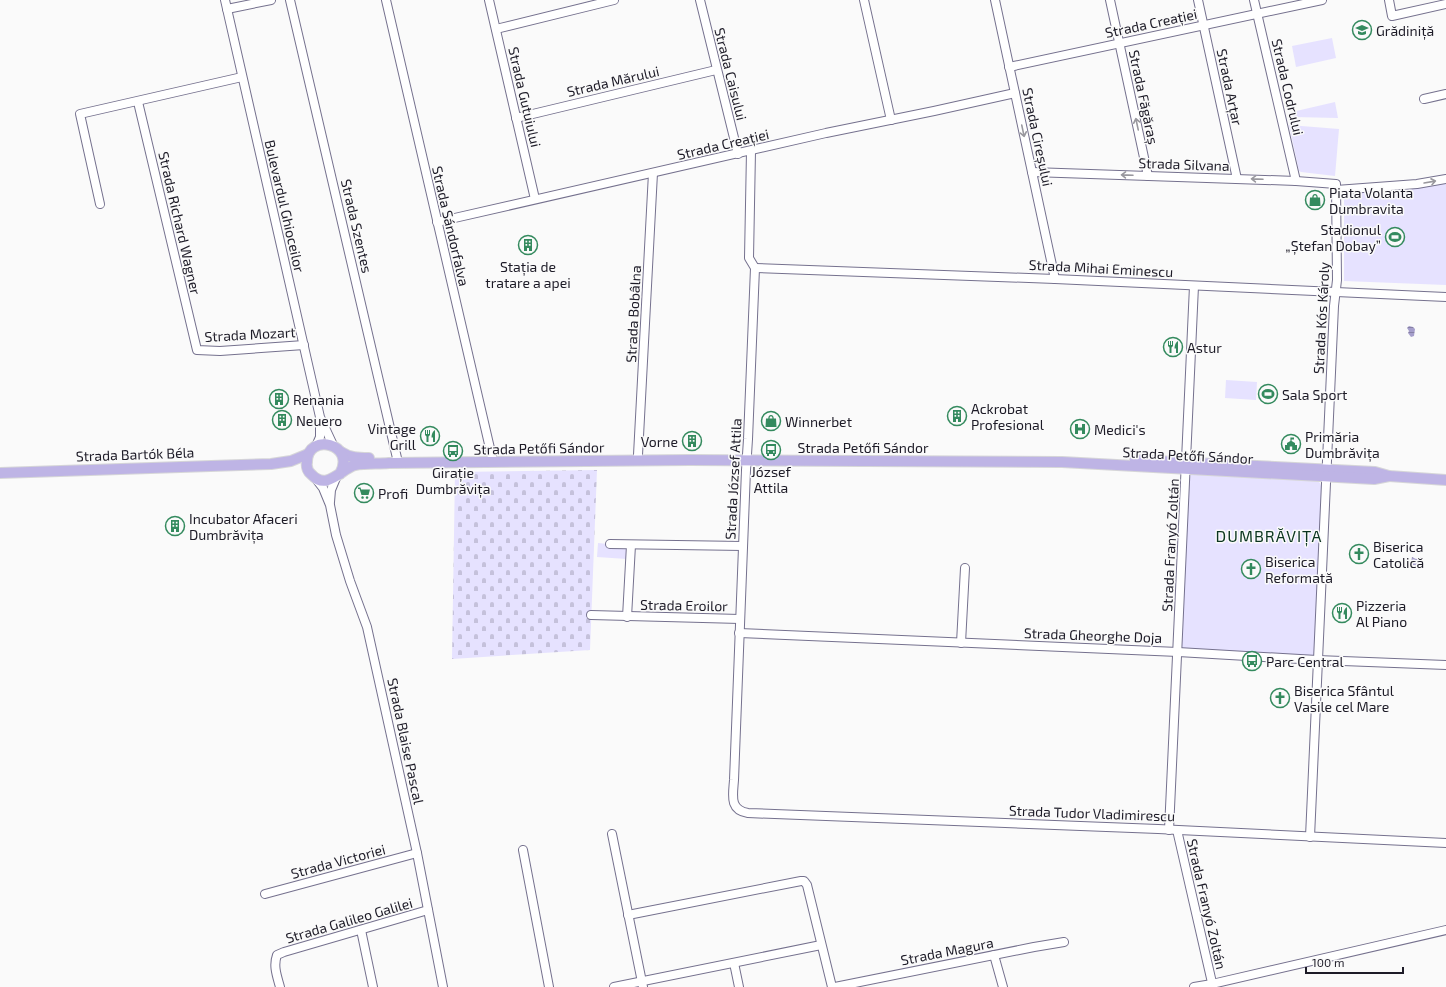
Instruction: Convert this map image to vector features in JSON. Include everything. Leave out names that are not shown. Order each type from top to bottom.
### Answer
[{"type":"main road","points":[[328,444],[337,449],[344,463],[343,469],[338,476],[322,481],[308,471],[306,460],[308,454],[316,446],[328,444]]},
{"type":"main road","name":"Strada Petőfi Sándor","points":[[337,449],[355,458],[638,455],[747,458]]},
{"type":"main road","name":"Strada Bartók Béla","points":[[0,473],[271,464],[291,461],[308,454]]},
{"type":"main road","name":"Strada Petőfi Sándor","points":[[338,476],[356,465],[389,463],[690,460],[747,458],[1062,456],[1186,466],[1327,473],[1374,480],[1389,476],[1446,480]]},
{"type":"main road","name":"Strada Bartók Béla","points":[[271,464],[296,467],[308,471]]},
{"type":"street","name":"Bulevardul Ghioceilor","points":[[225,0],[320,417],[320,437],[316,446]]},
{"type":"street","points":[[227,9],[271,0]]},
{"type":"street","name":"Strada Szentes","points":[[290,0],[397,458]]},
{"type":"street","name":"Strada Sándorfalva","points":[[386,0],[492,457]]},
{"type":"street","name":"Strada Gutuiului","points":[[489,0],[535,199]]},
{"type":"street","points":[[496,29],[614,0]]},
{"type":"street","name":"Strada Caisului","points":[[700,0],[716,70],[738,154]]},
{"type":"street","points":[[864,0],[891,120]]},
{"type":"street","name":"Strada Cireșului","points":[[995,0],[1055,279]]},
{"type":"street","name":"Strada Făgăraș","points":[[1110,0],[1148,176]]},
{"type":"street","name":"Strada Arțar","points":[[1198,0],[1237,179]]},
{"type":"street","name":"Strada Codrului","points":[[1254,0],[1296,180]]},
{"type":"street","name":"Strada Creației","points":[[1009,67],[1322,0]]},
{"type":"street","points":[[1389,0],[1392,16],[1446,4]]},
{"type":"street","name":"Strada Mărului","points":[[516,118],[716,70]]},
{"type":"street","points":[[100,204],[80,114],[138,102],[242,77]]},
{"type":"street","name":"Strada Creației","points":[[437,222],[826,133],[1015,93]]},
{"type":"street","points":[[1424,99],[1446,94]]},
{"type":"street","name":"Strada Richard Wagner","points":[[138,102],[197,350]]},
{"type":"street","name":"Strada József Attila","points":[[738,809],[733,800],[755,268],[749,258],[751,151]]},
{"type":"street","name":"Strada Silvana","points":[[1032,172],[1296,180],[1336,187],[1417,184],[1446,179]]},
{"type":"street","name":"Strada Bobâlna","points":[[638,455],[653,173]]},
{"type":"street","name":"Strada Kós Károly","points":[[1310,837],[1334,306],[1337,280],[1336,187]]},
{"type":"street","name":"Strada Mihai Eminescu","points":[[755,268],[1055,279],[1446,297]]},
{"type":"street","name":"Strada Franyó Zoltán","points":[[1194,286],[1178,652],[1173,830],[1213,986]]},
{"type":"street","name":"Strada Mozart","points":[[197,350],[304,345]]},
{"type":"street","name":"Bulevardul Ghioceilor","points":[[320,417],[337,449]]},
{"type":"street","name":"Strada Blaise Pascal","points":[[330,505],[331,490],[338,476]]},
{"type":"street","name":"Strada Blaise Pascal","points":[[316,478],[323,488],[330,505],[336,535],[367,627],[417,853],[443,987]]},
{"type":"street","points":[[610,544],[743,546]]},
{"type":"street","name":"Strada Eroilor","points":[[627,617],[631,545]]},
{"type":"street","points":[[961,643],[965,568]]},
{"type":"street","name":"Strada Eroilor","points":[[591,615],[740,619]]},
{"type":"street","name":"Strada Gheorghe Doja","points":[[739,633],[1446,665]]},
{"type":"street","name":"Strada Tudor Vladimirescu","points":[[738,809],[742,812],[748,813],[1173,830],[1446,843]]},
{"type":"street","points":[[612,834],[643,984]]},
{"type":"street","points":[[523,850],[549,987]]},
{"type":"street","name":"Strada Victoriei","points":[[265,894],[417,853]]},
{"type":"street","points":[[628,915],[804,881],[807,884],[821,946],[833,987]]},
{"type":"street","name":"Strada Galileo Galilei","points":[[280,987],[275,961],[277,955],[428,910]]},
{"type":"street","points":[[361,930],[373,987]]},
{"type":"street","points":[[1194,987],[1213,986],[1446,930]]},
{"type":"street","name":"Strada Magura","points":[[833,987],[1064,942]]},
{"type":"street","points":[[614,987],[643,984],[821,946]]},
{"type":"street","points":[[994,955],[1003,987]]},
{"type":"street","points":[[734,964],[738,987]]},
{"type":"green space","points":[[1332,38],[1336,58],[1296,67],[1292,46]]},
{"type":"green space","points":[[1335,102],[1338,118],[1293,117],[1292,112]]},
{"type":"green space","points":[[1289,125],[1339,129],[1335,176],[1299,171]]},
{"type":"green space","name":"Stadionul „Ștefan Dobay”","points":[[1446,183],[1446,285],[1344,281],[1344,192]]},
{"type":"green space","points":[[1226,380],[1257,382],[1256,400],[1225,398]]},
{"type":"green space","points":[[597,470],[590,650],[452,659],[455,472]]},
{"type":"green space","points":[[1195,472],[1315,479],[1320,483],[1322,489],[1317,660],[1178,652],[1189,479]]},
{"type":"green space","points":[[598,543],[627,546],[627,559],[597,557]]},
{"type":"shaded area","points":[[1409,326],[1415,329],[1414,336],[1411,337],[1407,328]]},
{"type":"shaded area","points":[[1412,557],[1416,559],[1422,557],[1422,563],[1420,566],[1413,565],[1411,562]]},
{"type":"place","name":"Grădiniță","points":[[1362,30]]},
{"type":"place","name":"Piata Volanta Dumbravita","points":[[1315,200]]},
{"type":"place","name":"Stadionul „Ștefan Dobay”","points":[[1395,237]]},
{"type":"place","name":"Stația de tratare a apei","points":[[528,245]]},
{"type":"place","name":"Astur","points":[[1173,347]]},
{"type":"place","name":"Sala Sport","points":[[1268,394]]},
{"type":"place","name":"Renania","points":[[279,399]]},
{"type":"place","name":"Ackrobat Profesional","points":[[957,416]]},
{"type":"place","name":"Neuero","points":[[282,420]]},
{"type":"place","name":"Winnerbet","points":[[771,421]]},
{"type":"place","name":"Medici's","points":[[1080,429]]},
{"type":"place","name":"Vintage Grill","points":[[430,436]]},
{"type":"place","name":"Vorne","points":[[692,441]]},
{"type":"place","name":"Primăria Dumbrăvița","points":[[1291,444]]},
{"type":"place","name":"József Attila","points":[[771,450]]},
{"type":"place","name":"Girație Dumbrăvița","points":[[453,451]]},
{"type":"place","name":"Profi","points":[[364,493]]},
{"type":"place","name":"Incubator Afaceri Dumbrăvița","points":[[175,526]]},
{"type":"place","name":"Biserica Catolică","points":[[1359,554]]},
{"type":"place","name":"Biserica Reformată","points":[[1251,569]]},
{"type":"place","name":"Pizzeria Al Piano","points":[[1342,613]]},
{"type":"place","name":"Parc Central","points":[[1252,661]]},
{"type":"place","name":"Biserica Sfântul Vasile cel Mare","points":[[1280,698]]},
{"type":"district","name":"DUMBRĂVIȚA","points":[[1269,535]]}]
